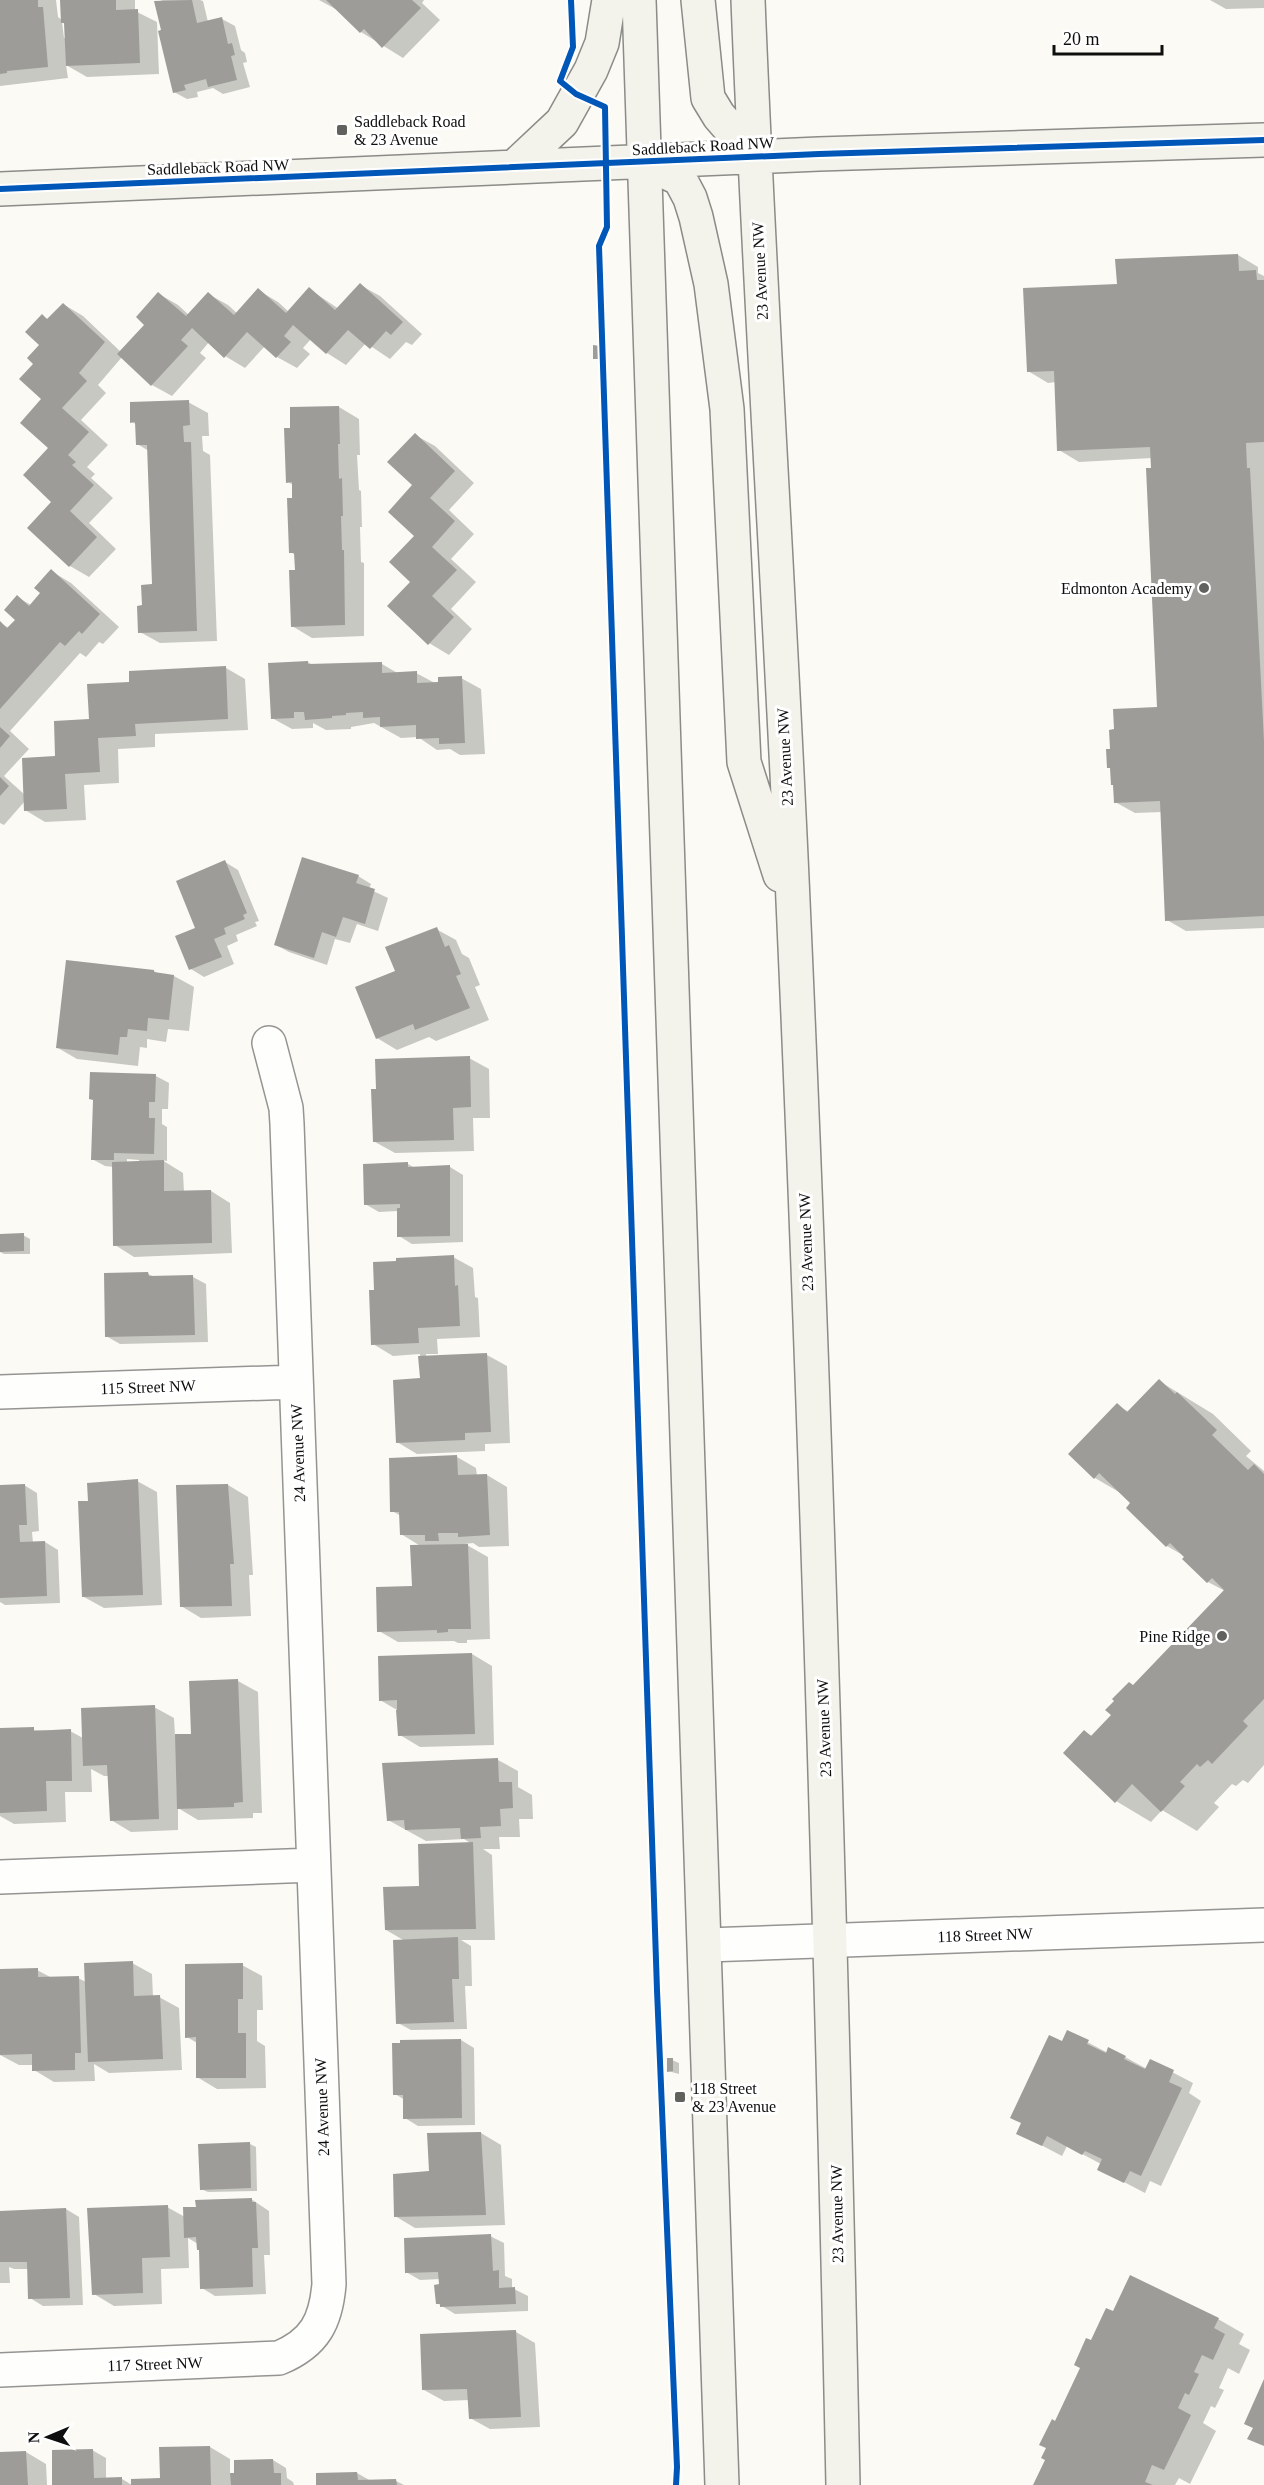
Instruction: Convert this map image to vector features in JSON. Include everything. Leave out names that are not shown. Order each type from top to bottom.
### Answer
[{"type":"main road","points":[[514,167],[562,122],[591,70],[602,43],[609,0]]},
{"type":"main road","points":[[639,0],[706,1945],[722,2485]]},
{"type":"main road","points":[[698,0],[708,98],[719,116],[755,157]]},
{"type":"main road","name":"23 Avenue NW","points":[[748,0],[794,920],[831,1940],[843,2485]]},
{"type":"main road","name":"Saddleback Road NW","points":[[0,189],[755,157],[1264,140]]},
{"type":"main road","points":[[645,162],[680,179],[685,188],[696,217],[711,284],[727,409],[744,762],[794,920]]},
{"type":"street","name":"24 Avenue NW","points":[[269,1043],[286,1108],[329,2283],[327,2306],[318,2328],[306,2343]]},
{"type":"street","name":"115 Street NW","points":[[0,1392],[296,1382]]},
{"type":"street","points":[[0,1877],[313,1865]]},
{"type":"street","name":"118 Street NW","points":[[706,1945],[1264,1925]]},
{"type":"street","name":"117 Street NW","points":[[0,2370],[256,2361],[279,2358],[306,2343]]},
{"type":"building","points":[[0,0],[38,0],[38,7],[43,7],[48,67],[7,71],[7,73],[0,74]]},
{"type":"building","points":[[60,0],[116,0],[116,10],[138,9],[140,63],[66,66],[64,23],[61,23]]},
{"type":"building","points":[[192,0],[197,23],[222,17],[228,44],[232,43],[235,55],[231,56],[237,80],[208,87],[206,79],[184,85],[186,90],[173,93],[158,31],[161,30],[154,1]]},
{"type":"building","points":[[326,0],[412,0],[421,8],[382,48],[364,29],[360,33]]},
{"type":"building","name":"Edmonton Academy","points":[[1238,254],[1239,271],[1256,270],[1257,280],[1264,280],[1264,442],[1246,443],[1247,468],[1250,468],[1264,741],[1264,916],[1165,921],[1160,801],[1114,803],[1106,749],[1110,749],[1109,730],[1114,729],[1113,709],[1157,707],[1146,468],[1151,468],[1150,447],[1057,451],[1054,371],[1027,372],[1023,288],[1117,284],[1115,259]]},
{"type":"building","points":[[360,283],[403,322],[391,335],[386,331],[370,349],[348,330],[326,354],[293,325],[284,336],[291,342],[276,358],[247,332],[224,358],[192,328],[181,340],[188,346],[151,386],[117,354],[144,325],[136,317],[158,292],[186,316],[208,292],[234,315],[258,288],[286,313],[309,287],[335,310]]},
{"type":"building","points":[[63,303],[105,342],[79,373],[87,381],[62,408],[89,432],[68,455],[76,462],[72,465],[94,485],[70,511],[97,537],[69,567],[27,528],[51,502],[23,475],[48,448],[20,423],[41,399],[19,379],[33,364],[27,358],[39,345],[25,332],[42,314],[47,319]]},
{"type":"building","points":[[593,345],[600,346],[600,359],[593,359]]},
{"type":"building","points":[[189,400],[190,425],[183,426],[184,442],[191,442],[197,631],[138,633],[137,606],[142,605],[141,585],[152,584],[147,445],[136,445],[135,422],[130,423],[130,402]]},
{"type":"building","points":[[339,406],[340,444],[338,444],[339,479],[342,478],[345,625],[291,627],[289,570],[295,570],[294,553],[289,553],[287,498],[292,498],[292,482],[286,483],[284,428],[290,428],[290,407]]},
{"type":"building","points":[[415,433],[455,471],[430,498],[455,521],[432,547],[457,570],[432,596],[454,617],[428,645],[387,606],[410,582],[389,562],[414,536],[388,512],[412,485],[387,462]]},
{"type":"building","points":[[51,569],[100,614],[82,634],[79,631],[65,646],[60,642],[0,709],[0,621],[7,628],[15,620],[4,610],[17,595],[29,606],[40,593],[34,588]]},
{"type":"building","points":[[308,661],[308,664],[382,662],[382,673],[417,671],[417,683],[438,682],[438,677],[462,676],[465,743],[439,744],[439,738],[416,739],[416,725],[380,727],[380,717],[363,718],[363,712],[305,720],[304,712],[294,712],[294,718],[271,719],[268,663]]},
{"type":"building","points":[[226,666],[228,719],[135,724],[136,736],[98,738],[100,772],[65,774],[67,809],[24,811],[22,758],[55,756],[54,721],[89,719],[87,684],[129,682],[129,671]]},
{"type":"building","points":[[0,727],[10,736],[0,748]]},
{"type":"building","points":[[0,777],[9,786],[0,796]]},
{"type":"building","points":[[302,857],[359,875],[356,883],[375,889],[365,924],[343,917],[336,937],[322,932],[314,958],[274,945]]},
{"type":"building","points":[[225,860],[247,913],[243,915],[245,919],[224,928],[226,934],[214,939],[222,957],[189,970],[175,936],[195,928],[176,881]]},
{"type":"building","points":[[437,927],[445,947],[449,945],[461,974],[456,976],[470,1008],[415,1030],[413,1024],[376,1039],[355,987],[395,971],[385,947]]},
{"type":"building","points":[[66,960],[154,970],[154,972],[174,975],[169,1020],[148,1018],[147,1031],[128,1029],[127,1037],[120,1037],[118,1055],[56,1048]]},
{"type":"building","points":[[470,1056],[471,1107],[453,1108],[454,1140],[373,1142],[371,1089],[376,1089],[375,1059]]},
{"type":"building","points":[[90,1072],[156,1074],[155,1102],[149,1102],[149,1118],[155,1118],[154,1154],[114,1153],[114,1160],[91,1160],[93,1100],[89,1099]]},
{"type":"building","points":[[164,1160],[164,1191],[211,1190],[212,1243],[113,1246],[112,1162]]},
{"type":"building","points":[[408,1162],[408,1167],[450,1165],[450,1236],[397,1237],[397,1208],[400,1208],[400,1204],[364,1205],[363,1164]]},
{"type":"building","points":[[24,1233],[24,1251],[0,1252],[0,1234]]},
{"type":"building","points":[[454,1255],[460,1326],[418,1328],[419,1343],[371,1345],[369,1290],[374,1290],[373,1262],[396,1261],[396,1258]]},
{"type":"building","points":[[148,1272],[149,1276],[193,1275],[195,1335],[105,1337],[104,1273]]},
{"type":"building","points":[[487,1353],[491,1432],[465,1433],[465,1440],[396,1443],[393,1380],[420,1378],[418,1356]]},
{"type":"building","name":"Pine Ridge","points":[[1159,1379],[1175,1394],[1177,1392],[1217,1430],[1212,1435],[1248,1470],[1254,1464],[1264,1474],[1264,1699],[1243,1721],[1248,1726],[1212,1764],[1208,1760],[1200,1767],[1197,1764],[1180,1782],[1185,1786],[1161,1812],[1132,1784],[1115,1803],[1063,1753],[1084,1730],[1091,1736],[1111,1715],[1105,1710],[1114,1701],[1112,1699],[1129,1682],[1133,1685],[1224,1590],[1212,1578],[1207,1583],[1182,1559],[1184,1557],[1170,1543],[1166,1547],[1126,1508],[1130,1503],[1099,1473],[1094,1479],[1068,1454],[1117,1403],[1127,1412]]},
{"type":"building","points":[[457,1455],[458,1475],[487,1474],[490,1535],[458,1537],[458,1533],[438,1533],[439,1541],[425,1541],[425,1535],[400,1535],[399,1512],[390,1512],[389,1458]]},
{"type":"building","points":[[138,1479],[143,1595],[82,1597],[78,1501],[88,1501],[87,1483]]},
{"type":"building","points":[[25,1484],[27,1525],[19,1525],[20,1542],[45,1541],[47,1596],[0,1598],[0,1485]]},
{"type":"building","points":[[228,1484],[234,1564],[230,1564],[232,1606],[180,1607],[176,1485]]},
{"type":"building","points":[[468,1544],[471,1629],[448,1629],[448,1632],[437,1633],[437,1630],[377,1632],[376,1587],[412,1586],[410,1545]]},
{"type":"building","points":[[472,1653],[475,1734],[398,1736],[397,1700],[379,1701],[378,1656]]},
{"type":"building","points":[[238,1679],[243,1802],[234,1803],[234,1807],[177,1809],[175,1734],[191,1734],[189,1681]]},
{"type":"building","points":[[155,1705],[159,1819],[110,1821],[107,1765],[83,1766],[81,1708]]},
{"type":"building","points":[[34,1727],[34,1731],[71,1729],[72,1781],[46,1781],[47,1811],[0,1813],[0,1728]]},
{"type":"building","points":[[498,1758],[499,1782],[512,1782],[513,1808],[500,1809],[501,1826],[480,1827],[481,1838],[461,1839],[460,1828],[405,1830],[404,1820],[387,1821],[382,1763]]},
{"type":"building","points":[[473,1842],[476,1929],[385,1930],[383,1887],[419,1886],[418,1844]]},
{"type":"building","points":[[458,1937],[459,1979],[452,1979],[454,2022],[396,2024],[393,1940]]},
{"type":"building","points":[[133,1961],[134,1996],[160,1995],[163,2059],[88,2062],[84,1963]]},
{"type":"building","points":[[243,1963],[243,1999],[238,1999],[238,2033],[246,2033],[246,2078],[196,2078],[196,2037],[185,2038],[185,1964]]},
{"type":"building","points":[[38,1968],[38,1977],[79,1976],[81,2053],[75,2053],[75,2070],[32,2071],[32,2054],[0,2055],[0,1969]]},
{"type":"building","points":[[1067,2030],[1089,2040],[1087,2044],[1106,2053],[1108,2047],[1126,2056],[1124,2059],[1145,2069],[1150,2059],[1174,2070],[1169,2082],[1182,2088],[1141,2176],[1130,2171],[1124,2183],[1097,2170],[1102,2159],[1085,2151],[1082,2155],[1047,2136],[1042,2146],[1016,2134],[1021,2123],[1010,2118],[1049,2035],[1062,2041]]},
{"type":"building","points":[[461,2039],[462,2118],[403,2119],[403,2095],[393,2095],[392,2043],[400,2043],[400,2040]]},
{"type":"building","points":[[667,2058],[673,2058],[673,2071],[667,2072]]},
{"type":"building","points":[[481,2132],[486,2215],[394,2217],[393,2174],[429,2171],[427,2133]]},
{"type":"building","points":[[250,2142],[251,2188],[200,2190],[198,2144]]},
{"type":"building","points":[[252,2198],[252,2202],[256,2202],[258,2248],[252,2248],[253,2287],[200,2289],[199,2250],[197,2250],[196,2237],[184,2238],[183,2207],[196,2207],[195,2200]]},
{"type":"building","points":[[168,2205],[170,2257],[142,2258],[143,2293],[92,2295],[87,2208]]},
{"type":"building","points":[[66,2208],[70,2298],[28,2299],[27,2262],[0,2262],[0,2211]]},
{"type":"building","points":[[491,2234],[493,2271],[499,2270],[499,2288],[515,2287],[516,2304],[440,2307],[440,2304],[436,2304],[434,2285],[439,2284],[438,2272],[405,2273],[404,2238]]},
{"type":"building","points":[[1130,2275],[1219,2318],[1214,2328],[1225,2334],[1213,2360],[1202,2355],[1194,2372],[1199,2374],[1189,2395],[1185,2393],[1178,2408],[1191,2415],[1164,2470],[1152,2465],[1145,2482],[1153,2485],[1033,2485],[1045,2460],[1041,2458],[1046,2448],[1039,2445],[1052,2419],[1055,2421],[1080,2368],[1074,2365],[1086,2338],[1091,2340],[1106,2308],[1113,2311]]},
{"type":"building","points":[[516,2330],[521,2417],[469,2419],[467,2389],[422,2390],[420,2334]]},
{"type":"building","points":[[1264,2379],[1264,2446],[1247,2439],[1253,2428],[1244,2424]]},
{"type":"building","points":[[210,2446],[211,2485],[131,2485],[131,2479],[160,2478],[159,2447]]},
{"type":"building","points":[[93,2449],[94,2478],[122,2477],[122,2485],[52,2485],[52,2450]]},
{"type":"building","points":[[26,2451],[28,2485],[0,2485],[0,2452]]},
{"type":"building","points":[[273,2459],[274,2473],[281,2473],[281,2485],[231,2485],[230,2473],[234,2473],[234,2460]]},
{"type":"building","points":[[357,2472],[358,2480],[396,2479],[397,2485],[316,2485],[316,2473]]},
{"type":"cycle path","points":[[571,0],[573,47],[560,81],[576,94],[605,107],[607,227],[599,246],[657,1990],[676,2485]]},
{"type":"cycle path","points":[[0,189],[819,154],[1264,140]]},
{"type":"place","name":"Saddleback Road & 23 Avenue","points":[[342,130]]},
{"type":"place","name":"Edmonton Academy","points":[[1204,588]]},
{"type":"place","name":"Pine Ridge","points":[[1222,1636]]},
{"type":"place","name":"118 Street & 23 Avenue","points":[[680,2097]]}]
